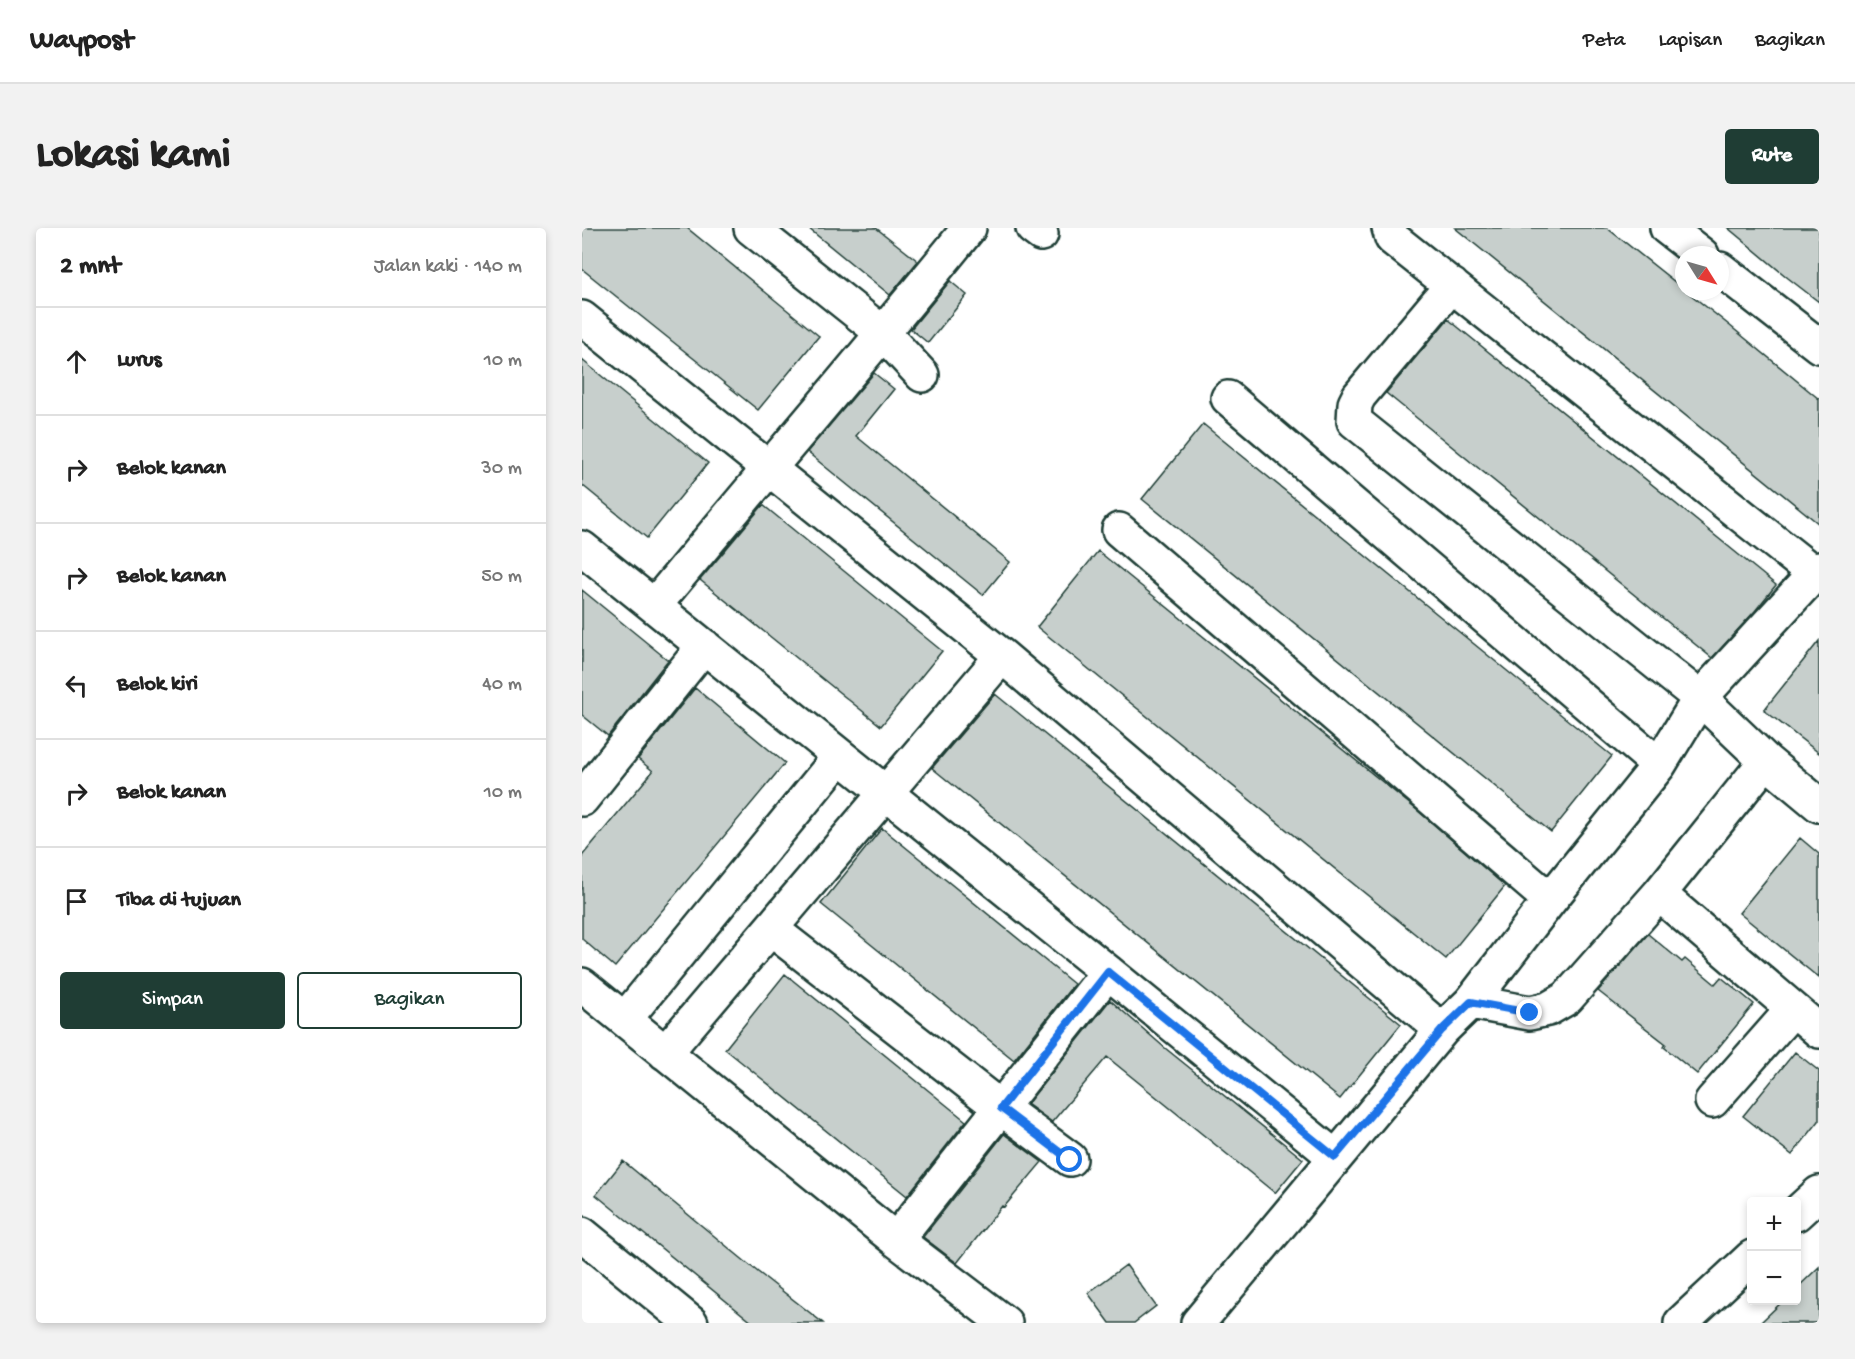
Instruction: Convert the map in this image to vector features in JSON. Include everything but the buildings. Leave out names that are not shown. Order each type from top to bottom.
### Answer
[{"type":"street","points":[[751,228],[884,334],[922,375]]},
{"type":"street","points":[[654,606],[768,468],[884,334],[969,228]]},
{"type":"street","points":[[1198,1323],[1442,1030],[1471,1002],[1659,765],[1700,698],[1818,574],[1392,237],[1389,228]]},
{"type":"street","points":[[1667,228],[1690,246]]},
{"type":"street","points":[[1729,276],[1819,346]]},
{"type":"street","points":[[1452,285],[1359,396],[1355,404],[1354,421],[1700,698],[1766,761],[1819,806]]},
{"type":"street","points":[[582,318],[1002,656],[1442,1030]]},
{"type":"street","points":[[1228,398],[1659,765]]},
{"type":"street","points":[[1119,530],[1550,900]]},
{"type":"street","points":[[582,548],[1335,1157]]},
{"type":"street","points":[[582,799],[592,765],[704,646]]},
{"type":"street","points":[[665,1053],[1002,656]]},
{"type":"street","points":[[625,1018],[840,756]]},
{"type":"street","points":[[1471,1002],[1530,1013],[1548,1009],[1568,998],[1659,894],[1766,761]]},
{"type":"street","points":[[1659,894],[1819,1031]]},
{"type":"street","points":[[771,929],[1070,1160]]},
{"type":"street","points":[[896,1240],[1108,972]]},
{"type":"street","points":[[582,985],[896,1240],[1005,1323]]},
{"type":"street","points":[[1712,1101],[1793,1009]]},
{"type":"street","points":[[1801,1210],[1819,1193]]},
{"type":"street","points":[[582,1234],[691,1323]]},
{"type":"street","points":[[1681,1323],[1747,1262]]},
{"type":"route","points":[[1070,1160],[1001,1108],[1108,972],[1335,1157],[1442,1030],[1471,1002],[1530,1013]]}]
